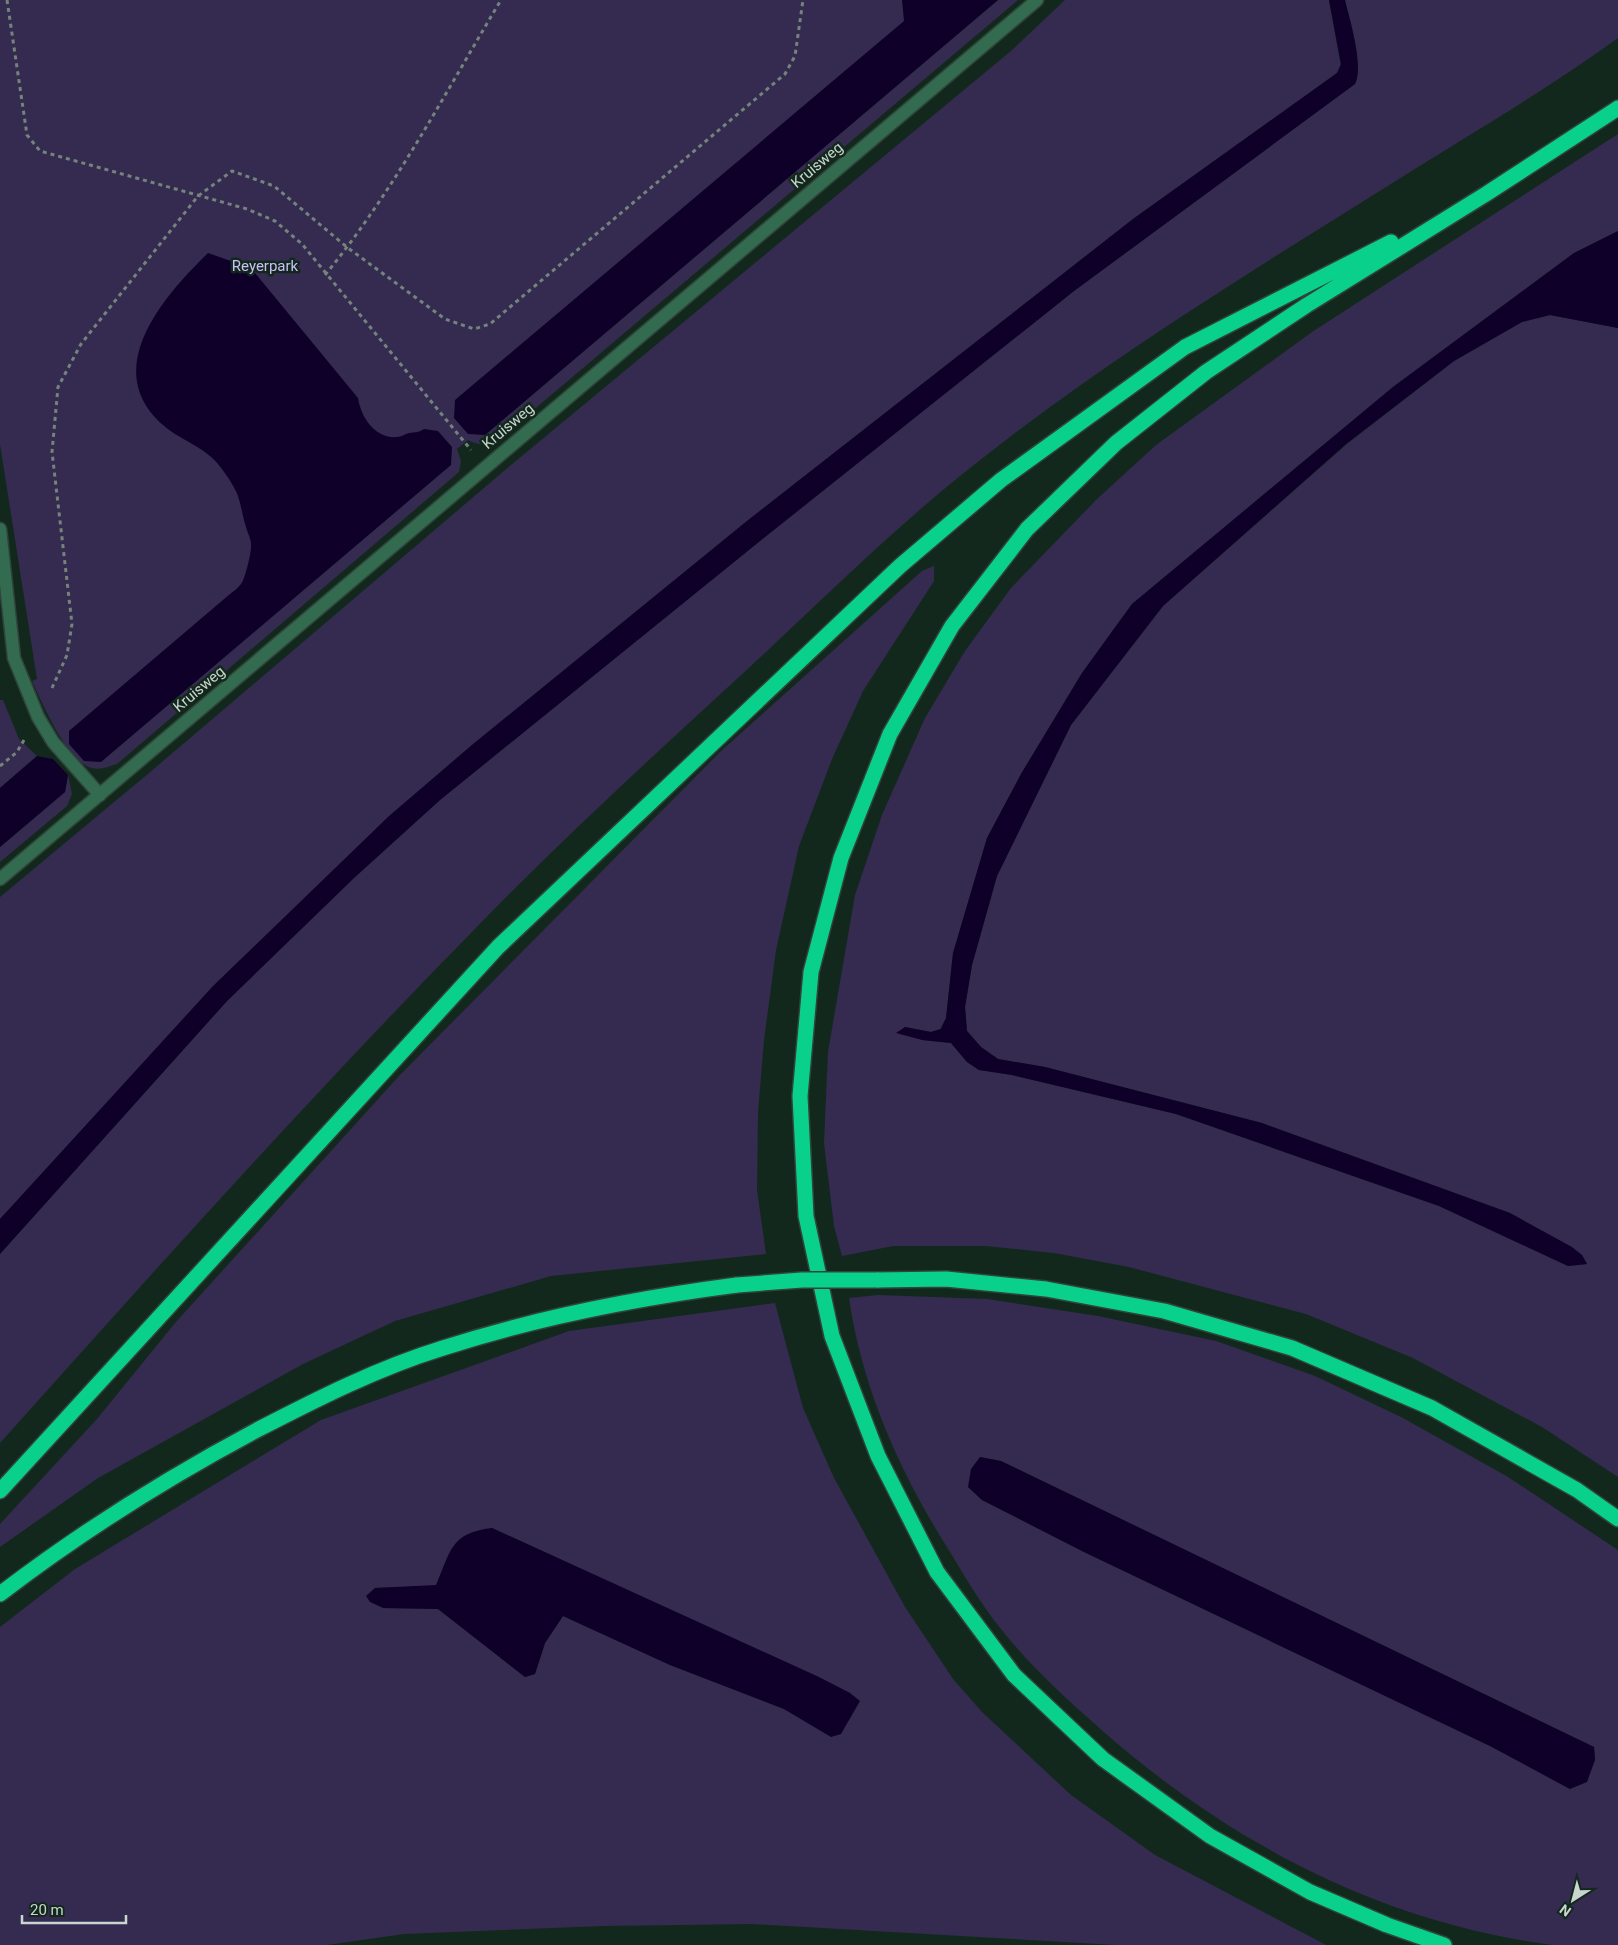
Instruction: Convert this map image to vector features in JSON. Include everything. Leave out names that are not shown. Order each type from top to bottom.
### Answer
[{"type":"highway","points":[[1444,1945],[1387,1926],[1310,1892],[1210,1836],[1103,1760],[1014,1674],[942,1580],[878,1456],[832,1336],[806,1216],[800,1096],[811,972],[841,858],[890,734],[952,626],[1027,529],[1116,443],[1206,372],[1307,305],[1486,194],[1618,108]]},
{"type":"highway","points":[[0,1492],[498,947],[900,566],[1001,480],[1185,347],[1486,194]]},
{"type":"highway","points":[[0,1594],[44,1561],[181,1471],[327,1393],[442,1348],[582,1310],[651,1296],[737,1285],[802,1280],[946,1279],[1046,1289],[1164,1311],[1292,1348],[1432,1408],[1577,1490],[1618,1519]]},
{"type":"street","name":"Kruisweg","points":[[0,879],[1037,0]]},
{"type":"street","points":[[0,529],[14,658],[38,718],[53,742],[100,795]]},
{"type":"path","points":[[7,0],[27,135],[40,151],[247,209],[275,221],[302,244],[485,467]]},
{"type":"path","points":[[326,275],[348,248],[388,188],[501,0]]},
{"type":"path","points":[[0,766],[17,752],[38,718],[68,655],[72,624],[52,452],[58,387],[81,344],[198,196],[232,171],[274,186],[348,248],[445,319],[474,329],[490,324],[785,74],[795,56],[803,0]]},
{"type":"green space","name":"Reyerpark","points":[[0,0],[957,0],[485,435],[998,0],[1018,0],[499,439],[484,444],[468,440],[457,449],[461,461],[459,472],[117,764],[98,769],[83,764],[73,755],[56,730],[32,681],[37,679],[0,444]]},
{"type":"green space","points":[[1065,0],[1329,0],[1341,67],[1337,73],[1133,219],[747,521],[472,745],[388,817],[0,1219],[0,897],[149,773],[511,465],[1011,51]]},
{"type":"green space","points":[[1345,0],[1618,0],[1618,38],[1544,88],[1242,277],[1127,353],[1014,433],[906,521],[609,798],[504,899],[291,1122],[0,1443],[0,1254],[227,1001],[354,878],[440,800],[765,537],[1074,291],[1355,84],[1358,66],[1357,55]]},
{"type":"green space","points":[[1618,134],[1618,231],[1574,253],[1393,387],[1132,604],[1082,673],[1021,774],[987,838],[953,953],[946,1018],[940,1029],[931,1032],[905,1027],[922,1040],[951,1043],[967,1062],[979,1070],[1012,1075],[1176,1114],[1439,1206],[1568,1266],[1587,1264],[1582,1255],[1510,1213],[1262,1123],[1045,1067],[998,1059],[981,1047],[967,1031],[965,1007],[972,965],[997,876],[1071,725],[1163,606],[1347,444],[1454,361],[1522,322],[1550,315],[1618,328],[1618,1477],[1542,1427],[1413,1358],[1306,1314],[1129,1267],[1054,1253],[986,1246],[893,1246],[842,1256],[834,1226],[824,1143],[828,1052],[855,895],[882,815],[925,718],[965,651],[1011,588],[1096,500],[1156,445],[1312,332]]},
{"type":"green space","points":[[934,566],[934,581],[863,691],[832,759],[799,846],[776,950],[764,1040],[758,1112],[757,1190],[766,1254],[551,1276],[395,1321],[303,1364],[98,1478],[0,1547],[0,1524],[97,1419],[175,1323],[399,1076],[721,751],[922,571]]},
{"type":"green space","points":[[0,700],[3,700],[19,739],[37,756],[0,788]]},
{"type":"green space","points":[[68,775],[72,794],[67,806],[0,862],[0,847],[65,792]]},
{"type":"green space","points":[[878,1295],[987,1299],[1098,1316],[1216,1341],[1315,1376],[1403,1418],[1508,1477],[1618,1550],[1618,1945],[1553,1945],[1487,1933],[1423,1916],[1362,1894],[1302,1867],[1244,1835],[1189,1799],[1136,1759],[1033,1666],[997,1624],[970,1585],[912,1486],[884,1426],[863,1363],[849,1298]],"holes":[[[980,1457],[1001,1461],[1594,1747],[1595,1760],[1570,1789],[1490,1746],[1084,1552],[982,1500],[968,1487]]]},
{"type":"green space","points":[[775,1303],[803,1408],[834,1478],[905,1607],[953,1679],[982,1712],[1071,1795],[1155,1855],[1326,1945],[1116,1945],[752,1924],[603,1926],[404,1934],[327,1945],[0,1945],[0,1627],[75,1569],[321,1420],[569,1331]],"holes":[[[492,1528],[850,1693],[831,1736],[784,1709],[670,1665],[563,1616],[545,1643],[535,1674],[525,1677],[438,1609],[383,1608],[375,1588],[436,1586]]]},
{"type":"shaded area","points":[[902,0],[998,0],[485,435],[468,434],[454,418],[455,400],[904,21]]},
{"type":"shaded area","points":[[1329,0],[1345,0],[1357,55],[1358,66],[1355,84],[1074,291],[765,537],[440,800],[354,878],[227,1001],[0,1254],[0,1219],[213,986],[388,817],[472,745],[747,521],[1133,219],[1337,73],[1341,64]]},
{"type":"shaded area","points":[[1618,231],[1618,328],[1550,315],[1522,322],[1454,361],[1346,444],[1163,606],[1071,725],[997,876],[972,965],[965,1007],[967,1031],[981,1047],[998,1059],[1045,1067],[1262,1123],[1510,1213],[1572,1247],[1582,1255],[1587,1264],[1568,1266],[1439,1206],[1176,1114],[1012,1075],[979,1070],[967,1062],[951,1043],[922,1040],[896,1033],[905,1027],[931,1032],[941,1029],[946,1018],[953,953],[987,838],[1021,774],[1082,673],[1132,604],[1393,387],[1574,253]]},
{"type":"shaded area","points":[[208,253],[251,268],[358,398],[362,412],[376,431],[389,437],[400,437],[424,429],[438,431],[452,447],[451,465],[101,762],[84,761],[69,744],[69,731],[237,588],[243,581],[248,565],[251,541],[238,496],[232,483],[221,468],[205,452],[163,425],[145,403],[137,381],[138,357],[145,334],[173,290]]},
{"type":"shaded area","points":[[37,756],[53,759],[68,775],[65,792],[0,847],[0,788]]},
{"type":"shaded area","points":[[980,1457],[1001,1461],[1594,1747],[1595,1760],[1587,1782],[1570,1789],[1490,1746],[1084,1552],[982,1500],[968,1487],[971,1469]]},
{"type":"shaded area","points":[[492,1528],[819,1677],[850,1693],[860,1701],[841,1734],[831,1737],[784,1709],[670,1665],[563,1616],[545,1643],[535,1674],[525,1677],[438,1609],[383,1608],[370,1602],[366,1596],[375,1588],[436,1585],[449,1553],[460,1539],[478,1530]]}]
